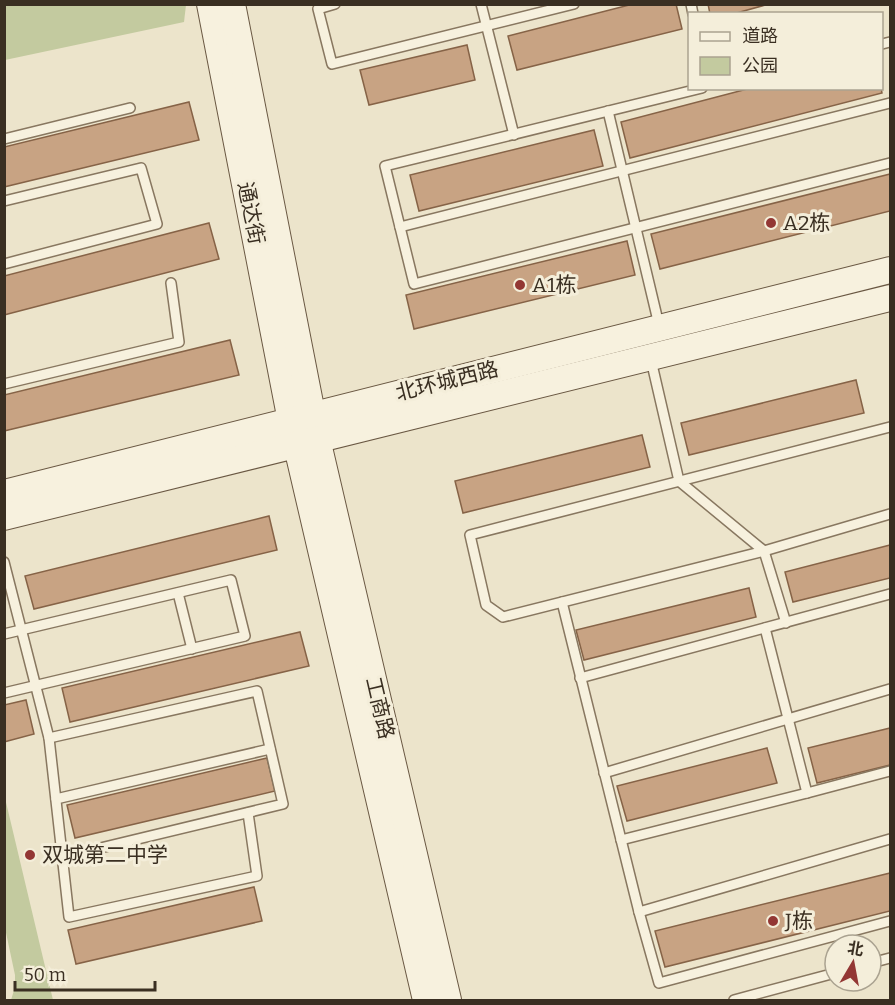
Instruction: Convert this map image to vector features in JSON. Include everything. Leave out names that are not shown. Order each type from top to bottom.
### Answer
[{"type":"main road","name":"通达街","points":[[210,4],[304,430]]},
{"type":"main road","name":"通达街","points":[[232,4],[304,430]]},
{"type":"main road","name":"北环城西路","points":[[660,344],[891,270]]},
{"type":"main road","name":"北环城西路","points":[[4,493],[304,430],[660,344],[891,298]]},
{"type":"main road","name":"北环城西路","points":[[4,517],[304,430]]},
{"type":"main road","name":"工商路","points":[[304,430],[426,1000]]},
{"type":"main road","name":"工商路","points":[[304,430],[448,1000]]},
{"type":"lane","points":[[335,4],[318,9],[332,64],[574,4]]},
{"type":"lane","points":[[481,4],[514,135]]},
{"type":"lane","points":[[694,90],[385,166],[414,284],[891,163]]},
{"type":"lane","points":[[400,227],[891,103]]},
{"type":"lane","points":[[4,139],[129,108]]},
{"type":"lane","points":[[609,111],[660,344],[680,481],[764,551],[786,623]]},
{"type":"lane","points":[[4,201],[141,168],[157,224],[4,264]]},
{"type":"lane","points":[[4,384],[179,342],[171,283]]},
{"type":"lane","points":[[891,427],[470,535],[486,605],[503,617],[764,551],[891,514]]},
{"type":"lane","points":[[4,562],[49,738],[69,916],[257,876],[248,813]]},
{"type":"lane","points":[[4,634],[231,580],[245,636],[4,693]]},
{"type":"lane","points":[[178,593],[192,649]]},
{"type":"lane","points":[[580,678],[891,594]]},
{"type":"lane","points":[[562,602],[639,912],[659,983],[891,921]]},
{"type":"lane","points":[[765,628],[807,793]]},
{"type":"lane","points":[[604,773],[891,689]]},
{"type":"lane","points":[[49,738],[257,691],[283,804],[63,857]]},
{"type":"lane","points":[[56,799],[270,749]]},
{"type":"lane","points":[[621,840],[891,771]]},
{"type":"lane","points":[[639,912],[891,840]]},
{"type":"lane","points":[[734,1000],[823,976]]},
{"type":"green space","points":[[4,5],[186,5],[184,22],[5,60]]},
{"type":"green space","points":[[4,798],[53,1000],[11,1000],[15,987],[15,975],[5,928]]},
{"type":"building","points":[[633,4],[676,4],[682,29],[517,70],[508,36]]},
{"type":"building","points":[[708,4],[769,4],[740,12],[710,12]]},
{"type":"building","points":[[467,45],[475,80],[369,105],[360,70]]},
{"type":"building","points":[[743,90],[881,90],[882,93],[630,158],[621,122]]},
{"type":"building","points":[[189,102],[199,140],[4,187],[4,147]]},
{"type":"building","points":[[594,130],[603,166],[419,211],[410,175]]},
{"type":"building","name":"A2栋","points":[[890,174],[890,211],[660,269],[651,234]]},
{"type":"building","points":[[209,223],[219,259],[4,315],[4,276]]},
{"type":"building","name":"A1栋","points":[[627,241],[635,275],[414,329],[406,295]]},
{"type":"building","points":[[230,340],[239,375],[4,431],[4,395]]},
{"type":"building","points":[[856,380],[864,413],[689,455],[681,423]]},
{"type":"building","points":[[642,435],[650,467],[463,513],[455,481]]},
{"type":"building","points":[[269,516],[277,550],[34,609],[25,576]]},
{"type":"building","points":[[890,545],[890,578],[793,602],[785,572]]},
{"type":"building","points":[[749,588],[756,617],[584,660],[576,630]]},
{"type":"building","points":[[300,632],[309,666],[70,722],[62,688]]},
{"type":"building","points":[[26,700],[34,734],[4,742],[4,705]]},
{"type":"building","points":[[890,728],[890,765],[817,783],[808,748]]},
{"type":"building","points":[[767,748],[777,783],[627,821],[617,786]]},
{"type":"building","points":[[267,758],[275,791],[75,838],[67,805]]},
{"type":"building","name":"J栋","points":[[890,873],[890,911],[665,967],[655,931]]},
{"type":"building","points":[[254,887],[262,921],[76,964],[68,930]]},
{"type":"place","name":"A2栋","points":[[771,223]]},
{"type":"place","name":"A1栋","points":[[520,285]]},
{"type":"place","name":"双城第二中学","points":[[30,855]]},
{"type":"place","name":"J栋","points":[[773,921]]}]
